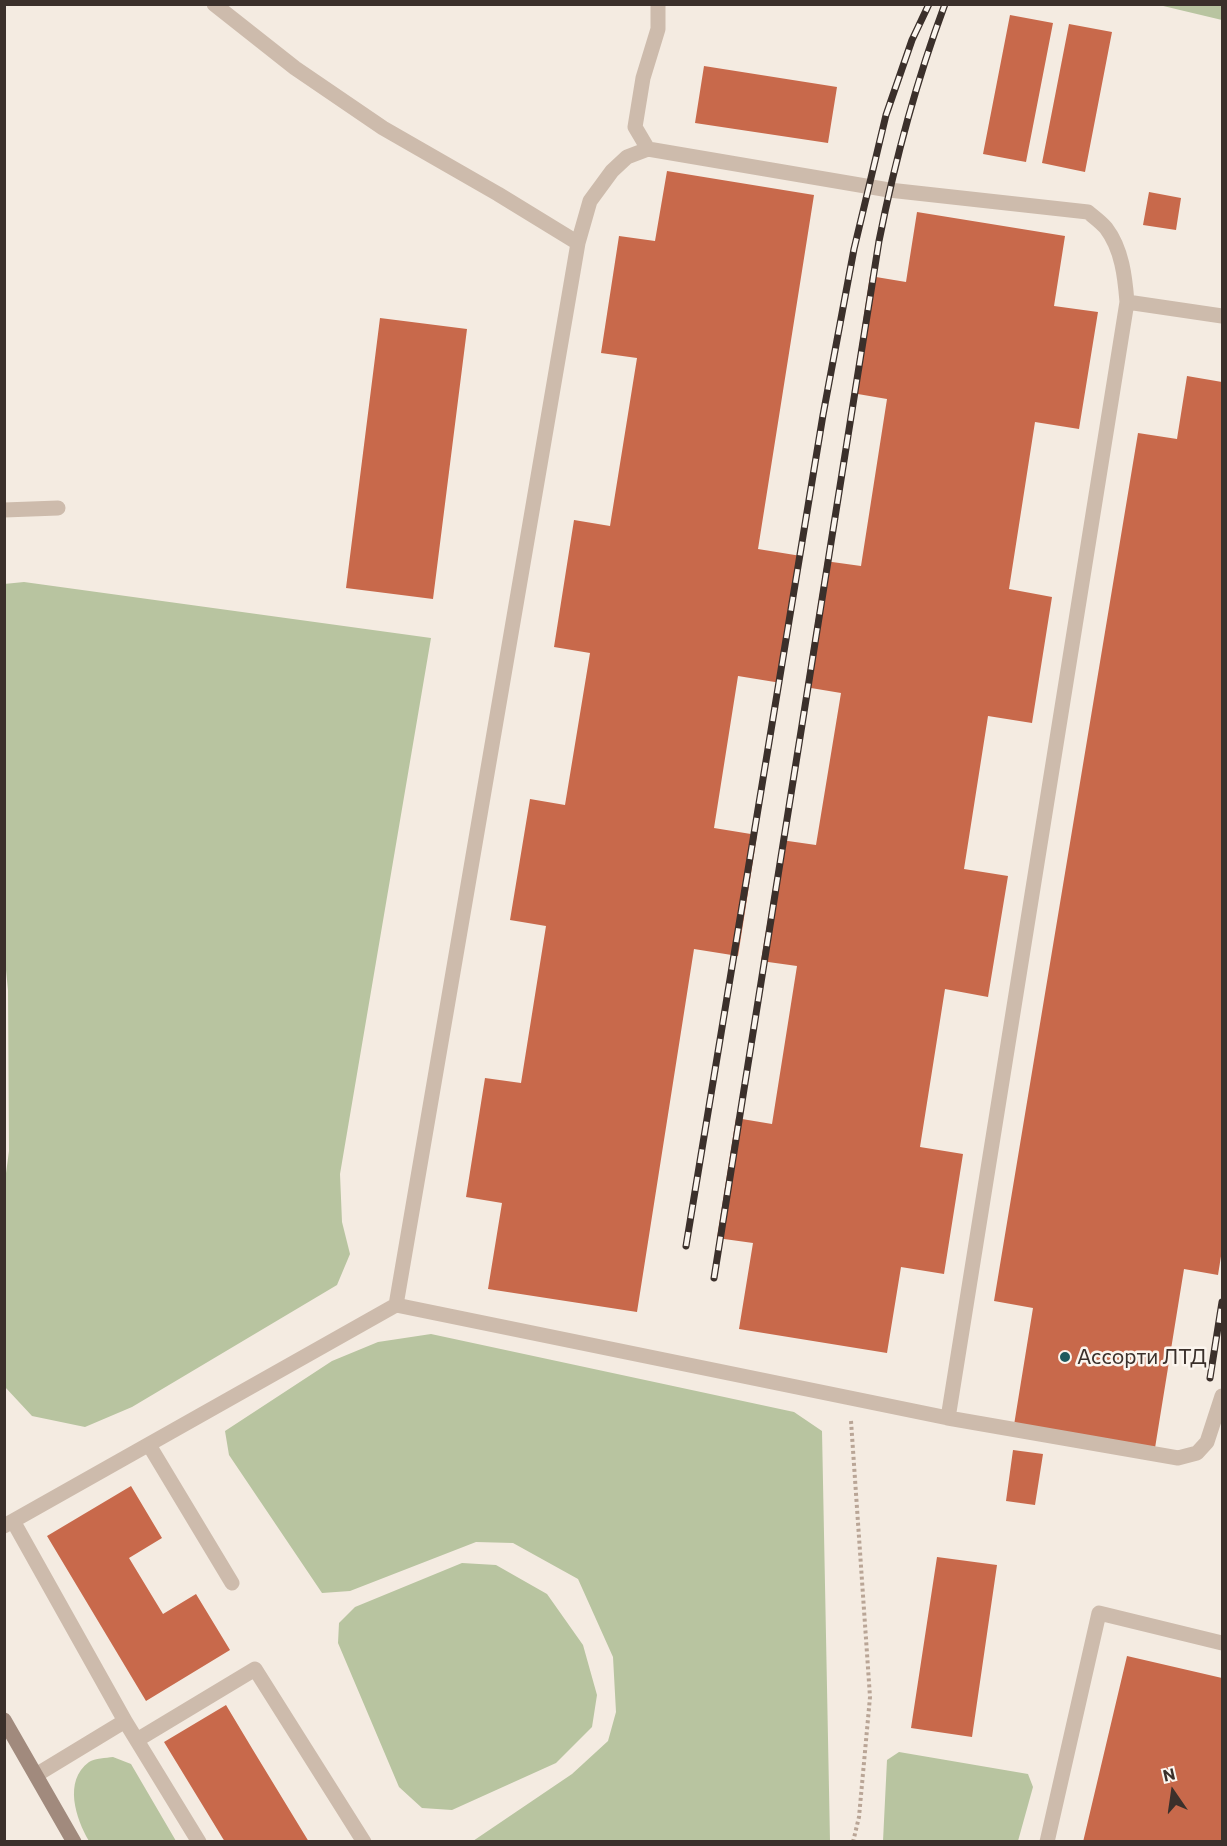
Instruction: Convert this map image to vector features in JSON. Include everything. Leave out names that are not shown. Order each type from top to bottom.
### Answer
[{"type":"street","points":[[4,1720],[74,1842]]},
{"type":"lane","points":[[214,4],[295,68],[383,128],[578,243]]},
{"type":"lane","points":[[648,149],[634,127],[643,78],[658,29],[658,4]]},
{"type":"lane","points":[[396,1305],[578,243],[590,201],[612,171],[627,157],[648,149],[889,190],[1088,212],[1106,228],[1121,259],[1127,302],[948,1418]]},
{"type":"lane","points":[[1127,302],[1222,316]]},
{"type":"lane","points":[[4,510],[58,508]]},
{"type":"lane","points":[[199,1842],[9,1524],[396,1305],[850,1399],[1178,1458],[1197,1453],[1207,1442],[1222,1396]]},
{"type":"lane","points":[[149,1445],[232,1583]]},
{"type":"lane","points":[[1047,1842],[1099,1612],[1222,1643]]},
{"type":"lane","points":[[137,1740],[255,1669],[364,1842]]},
{"type":"lane","points":[[36,1775],[125,1721]]},
{"type":"path","points":[[850,1399],[870,1697],[859,1817],[853,1842]]},
{"type":"green space","points":[[1159,5],[1222,5],[1222,20]]},
{"type":"green space","points":[[24,582],[431,638],[340,1174],[342,1222],[350,1254],[337,1285],[132,1407],[85,1427],[32,1416],[5,1387],[4,1188],[9,1151],[8,990],[4,950],[4,584]]},
{"type":"green space","points":[[431,1334],[794,1412],[822,1431],[830,1841],[473,1841],[572,1774],[608,1741],[616,1712],[613,1657],[578,1579],[513,1543],[476,1542],[350,1591],[322,1593],[229,1455],[225,1431],[332,1361],[378,1342]]},
{"type":"green space","points":[[462,1563],[496,1565],[547,1594],[583,1645],[597,1695],[592,1727],[556,1763],[452,1810],[422,1808],[399,1787],[338,1643],[339,1623],[355,1607]]},
{"type":"green space","points":[[899,1752],[1028,1774],[1033,1787],[1018,1841],[883,1841],[887,1760]]},
{"type":"green space","points":[[113,1757],[131,1764],[176,1841],[89,1841],[76,1811],[74,1790],[76,1779],[89,1762]]},
{"type":"building","points":[[1010,15],[1053,23],[1026,162],[983,154]]},
{"type":"building","points":[[1069,24],[1112,32],[1085,172],[1042,163]]},
{"type":"building","points":[[704,66],[837,87],[828,143],[695,123]]},
{"type":"building","points":[[667,171],[814,195],[758,549],[801,556],[781,683],[738,676],[714,828],[757,835],[738,956],[694,949],[637,1312],[488,1289],[502,1203],[466,1197],[485,1078],[521,1083],[546,926],[510,920],[530,799],[565,805],[590,653],[554,647],[574,520],[610,526],[637,358],[601,353],[619,236],[655,241]]},
{"type":"building","points":[[1149,192],[1181,198],[1176,230],[1143,225]]},
{"type":"building","points":[[917,212],[1065,236],[1054,306],[1098,312],[1079,429],[1035,422],[1009,589],[1052,597],[1032,723],[988,716],[964,869],[1008,876],[988,997],[945,989],[920,1147],[963,1154],[944,1274],[901,1267],[887,1353],[739,1329],[753,1243],[717,1238],[736,1118],[772,1124],[797,966],[761,961],[781,840],[816,845],[841,693],[805,687],[825,561],[861,566],[887,399],[852,393],[870,276],[906,282]]},
{"type":"building","points":[[380,318],[467,329],[433,599],[346,588]]},
{"type":"building","points":[[1187,376],[1222,382],[1222,1250],[1218,1275],[1184,1269],[1155,1448],[1014,1425],[1033,1308],[994,1301],[1138,433],[1177,439]]},
{"type":"building","points":[[1013,1450],[1043,1454],[1035,1505],[1006,1501]]},
{"type":"building","points":[[131,1486],[162,1538],[129,1558],[163,1614],[196,1594],[230,1650],[146,1701],[47,1536]]},
{"type":"building","points":[[937,1557],[997,1565],[972,1737],[911,1728]]},
{"type":"building","points":[[1127,1656],[1222,1678],[1222,1842],[1083,1842]]},
{"type":"building","points":[[226,1705],[309,1842],[225,1842],[164,1742]]},
{"type":"railway","points":[[686,1246],[823,415],[854,249],[886,115],[912,40],[929,4]]},
{"type":"railway","points":[[714,1278],[879,241],[907,121],[945,4]]},
{"type":"railway","points":[[1210,1378],[1222,1302]]},
{"type":"place","name":"Ассорти ЛТД","points":[[1065,1357]]}]
